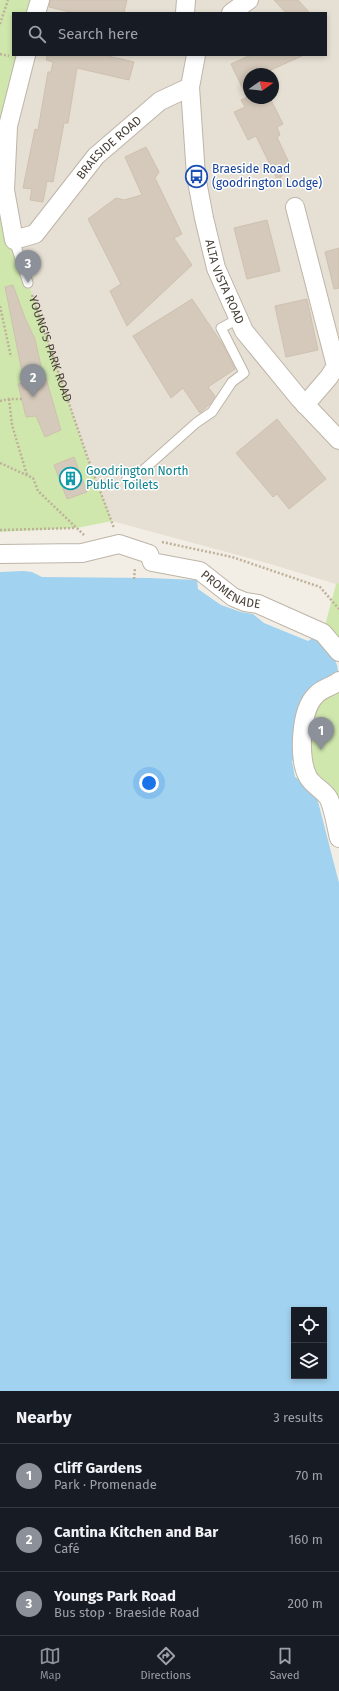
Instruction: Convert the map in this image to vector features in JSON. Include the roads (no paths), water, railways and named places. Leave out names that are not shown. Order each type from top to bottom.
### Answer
[{"type":"street","points":[[36,12],[40,0]]},
{"type":"street","points":[[185,12],[186,0]]},
{"type":"street","points":[[232,12],[249,0]]},
{"type":"street","name":"YOUNG'S PARK ROAD","points":[[14,240],[5,190],[8,126],[26,56]]},
{"type":"street","points":[[190,88],[196,56]]},
{"type":"street","name":"BRAESIDE ROAD","points":[[14,240],[35,234],[96,156],[160,101],[190,88]]},
{"type":"street","name":"ALTA VISTA ROAD","points":[[190,88],[196,176],[216,268],[244,331],[305,405],[339,440]]},
{"type":"street","points":[[295,208],[336,366],[329,377],[305,405]]},
{"type":"street","name":"PROMENADE","points":[[0,554],[82,553],[119,544],[149,554],[152,562],[200,571],[233,597],[245,602],[258,604],[323,633],[339,652]]},
{"type":"street","points":[[339,681],[323,689],[314,696],[306,713],[303,733],[304,767],[309,779],[321,789],[329,799],[339,838]]},
{"type":"lane","name":"YOUNG'S PARK ROAD","points":[[14,240],[28,283]]},
{"type":"lane","points":[[127,478],[141,472],[196,423],[212,412],[232,382],[244,373],[221,328],[238,319]]},
{"type":"water","points":[[0,572],[32,572],[42,577],[197,580],[198,589],[221,605],[241,612],[253,614],[264,623],[308,641],[314,637],[331,653],[338,668],[338,674],[316,690],[298,759],[292,761],[295,777],[315,790],[339,883],[339,1391],[0,1391]]},
{"type":"place","name":"Braeside Road (goodrington Lodge)","points":[[196,176]]},
{"type":"place","name":"Youngs Park Road","points":[[28,283]]},
{"type":"place","name":"Cantina Kitchen and Bar","points":[[33,397]]},
{"type":"place","name":"Goodrington North Public Toilets","points":[[71,478]]},
{"type":"place","name":"Cliff Gardens","points":[[321,750]]}]
